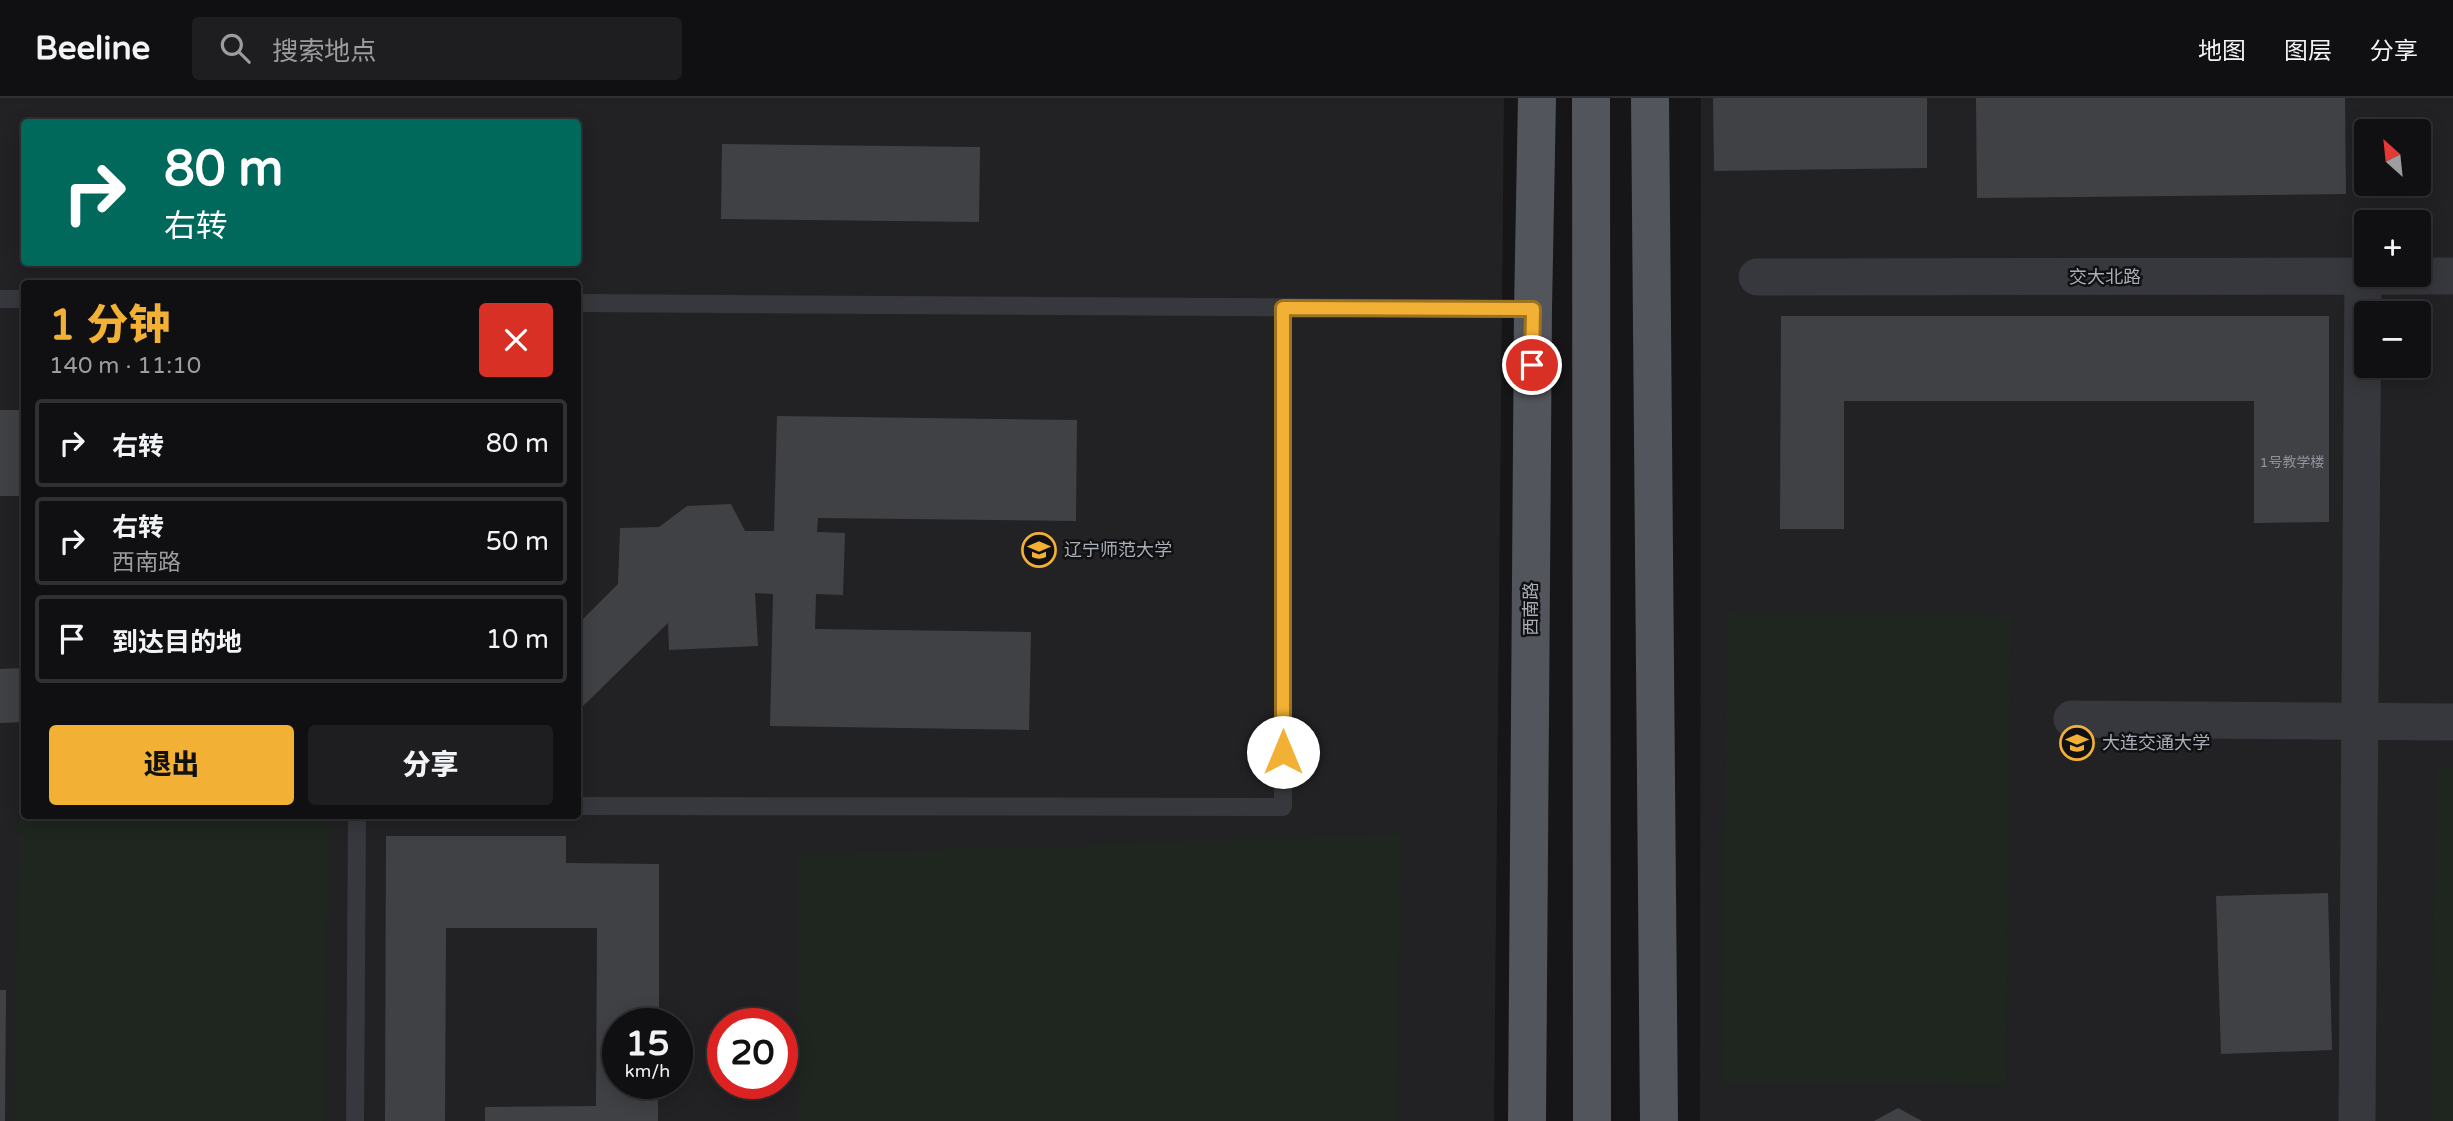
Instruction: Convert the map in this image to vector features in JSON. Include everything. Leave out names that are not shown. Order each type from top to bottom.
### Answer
[{"type":"main road","name":"西南路","points":[[1527,1121],[1536,98]]},
{"type":"main road","points":[[1591,98],[1592,1121]]},
{"type":"main road","points":[[1650,98],[1659,1121]]},
{"type":"street","name":"交大北路","points":[[1757,277],[2354,276]]},
{"type":"street","name":"交大北路","points":[[2431,276],[2453,276]]},
{"type":"street","points":[[2357,1121],[2363,287]]},
{"type":"street","points":[[2072,719],[2453,722]]},
{"type":"lane","points":[[0,299],[21,299]]},
{"type":"lane","points":[[581,303],[1533,309]]},
{"type":"lane","points":[[581,806],[1283,807],[1283,308]]},
{"type":"lane","points":[[355,1121],[357,819]]},
{"type":"shaded area","name":"辽宁师范大学","points":[[0,98],[1504,98],[1494,1121],[0,1121]]},
{"type":"shaded area","name":"大连交通大学","points":[[1701,98],[2453,98],[2453,1121],[1700,1121]]},
{"type":"shaded area","points":[[1727,613],[2011,615],[2006,1085],[1722,1083]]},
{"type":"shaded area","points":[[2436,770],[2453,770],[2453,1121],[2431,1121]]},
{"type":"shaded area","points":[[20,781],[21,819],[329,819],[323,1121],[14,1121]]},
{"type":"shaded area","points":[[1401,834],[1396,1121],[798,1121],[798,855]]},
{"type":"building","points":[[1713,98],[1927,98],[1927,168],[1714,171]]},
{"type":"building","points":[[1976,98],[2345,98],[2346,194],[1977,198]]},
{"type":"building","points":[[722,144],[980,147],[979,222],[721,219]]},
{"type":"building","points":[[1781,316],[2329,316],[2329,522],[2254,523],[2254,401],[1844,401],[1844,529],[1780,529]]},
{"type":"building","points":[[0,410],[21,410],[21,496],[0,496]]},
{"type":"building","points":[[777,416],[1077,420],[1076,521],[818,518],[817,532],[845,533],[843,595],[816,594],[815,629],[1031,632],[1029,730],[770,726],[773,594],[755,593],[758,646],[669,650],[668,623],[581,708],[581,621],[618,584],[620,528],[659,527],[687,506],[731,504],[745,531],[774,531]]},
{"type":"building","points":[[21,668],[21,722],[0,723],[0,669]]},
{"type":"building","points":[[386,836],[566,836],[566,863],[659,864],[659,1008],[602,1008],[602,1099],[658,1099],[658,1121],[485,1121],[485,1107],[596,1106],[597,928],[446,928],[445,1121],[385,1121]]},
{"type":"building","points":[[2328,893],[2332,1050],[2221,1054],[2216,896]]},
{"type":"building","points":[[0,990],[6,990],[5,1121],[0,1121]]},
{"type":"building","points":[[1898,1108],[1922,1121],[1874,1121]]},
{"type":"place","name":"辽宁师范大学","points":[[1039,550]]},
{"type":"place","name":"大连交通大学","points":[[2077,743]]},
{"type":"route","points":[[1283,752],[1283,308],[1533,309],[1532,365]]}]
